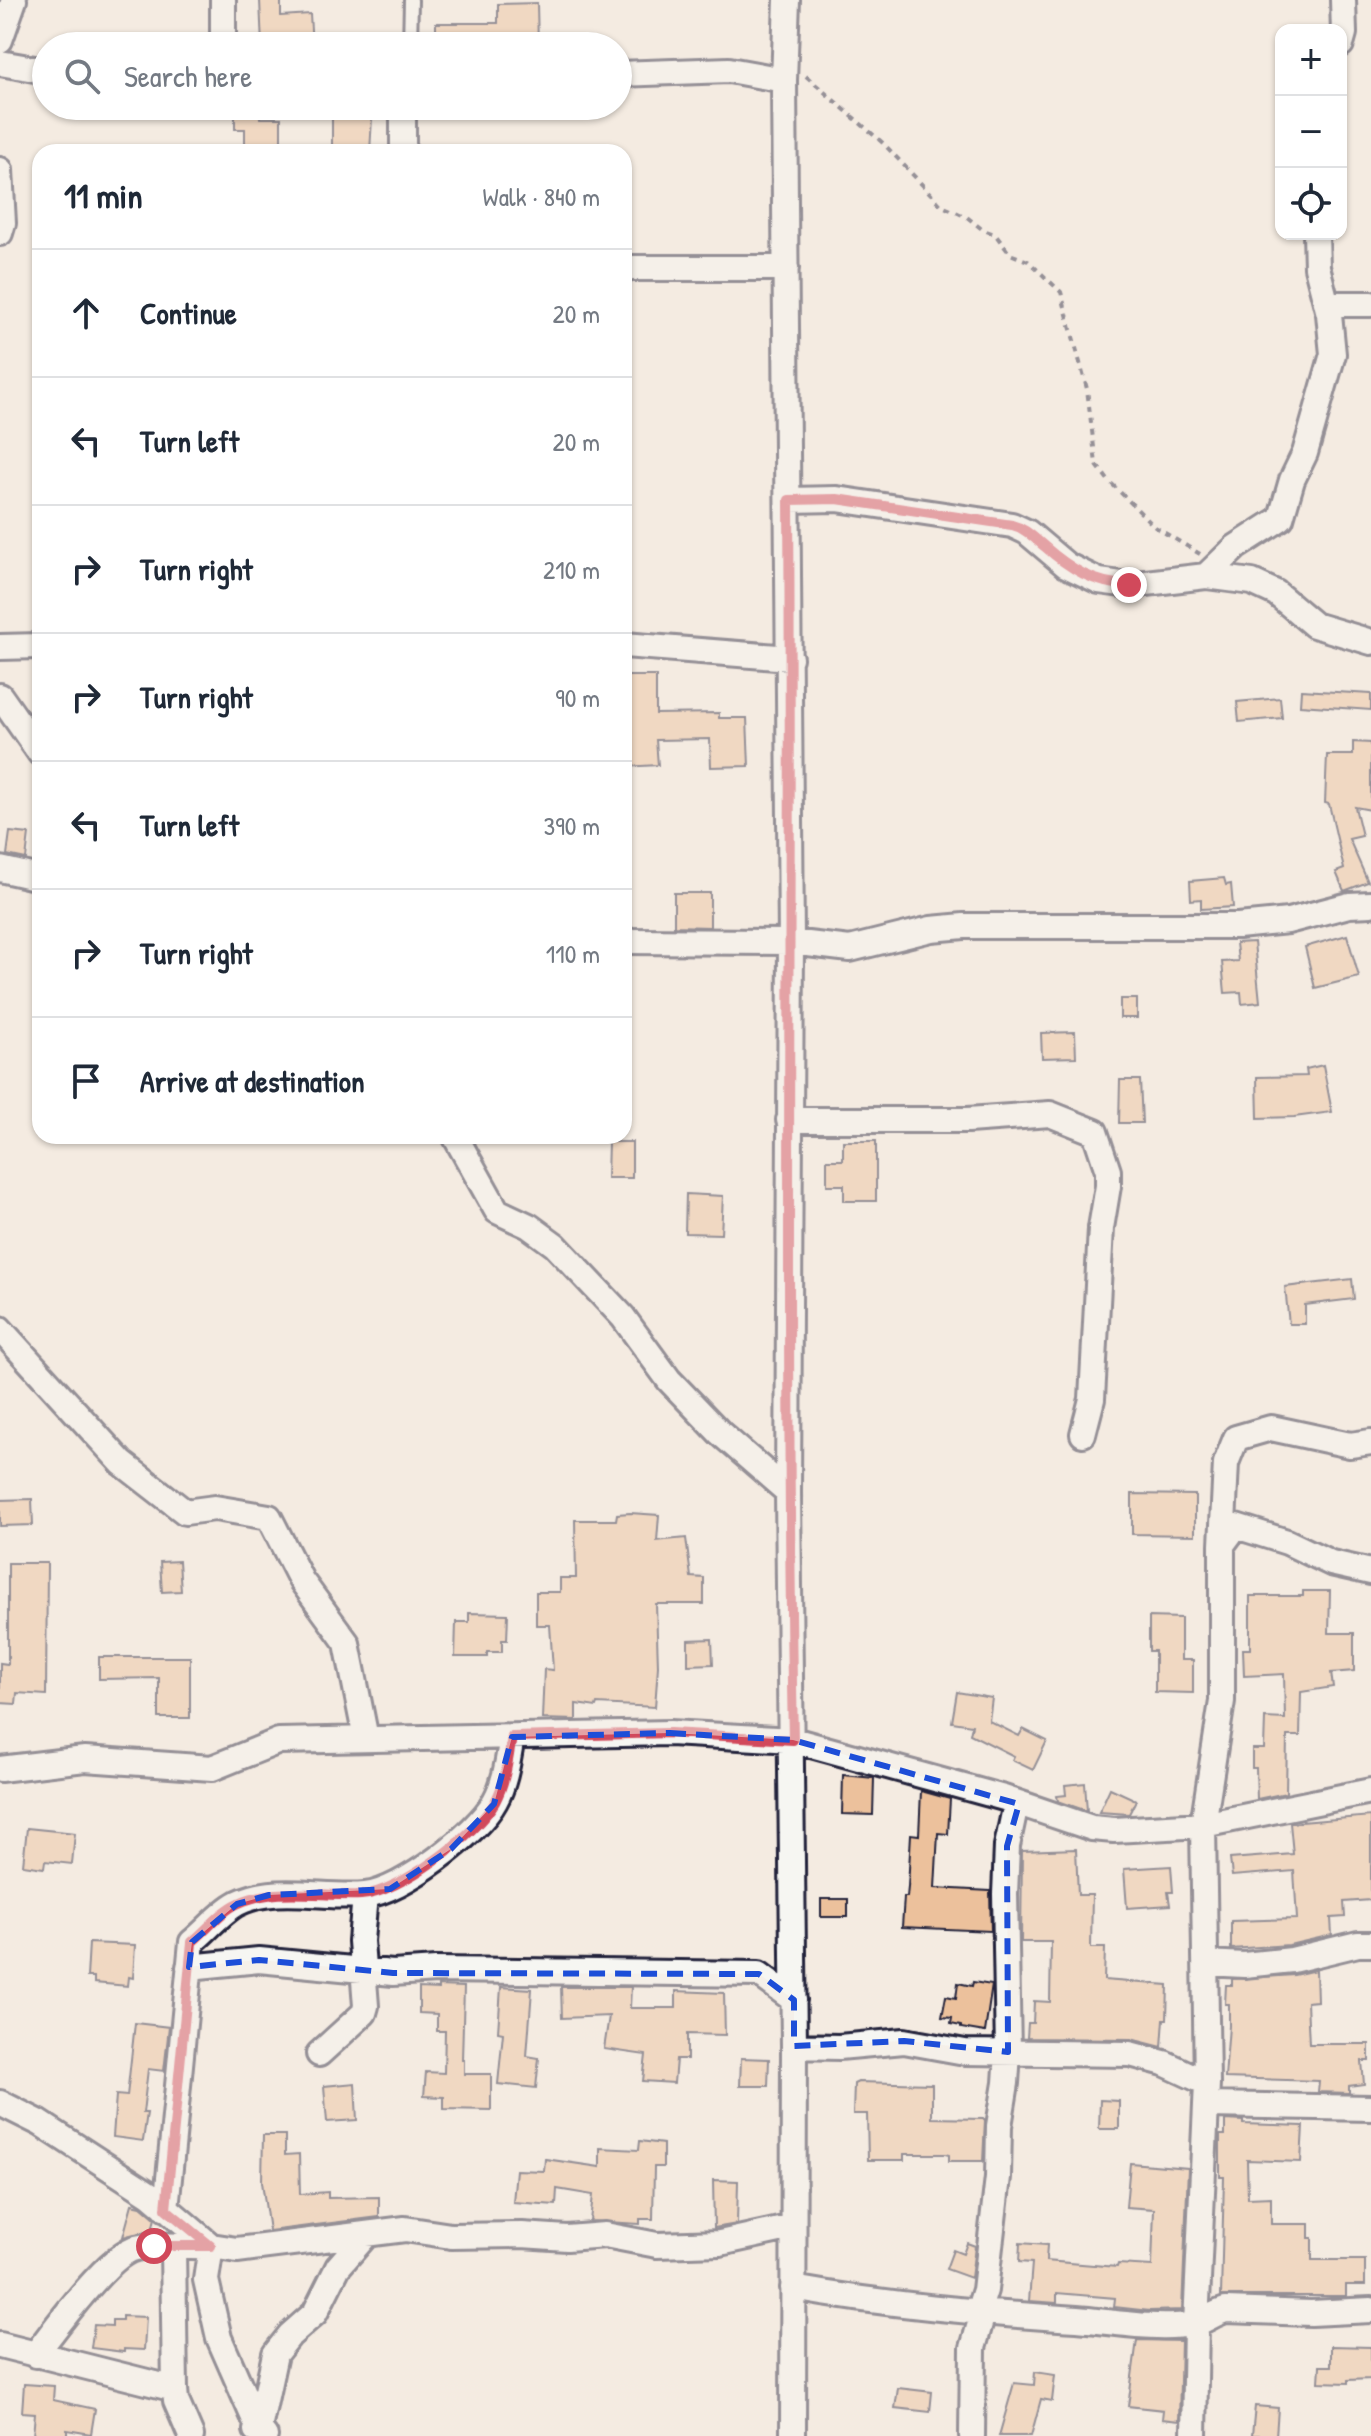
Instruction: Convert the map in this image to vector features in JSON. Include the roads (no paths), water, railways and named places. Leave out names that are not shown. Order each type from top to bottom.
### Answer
[{"type":"street","points":[[0,40],[14,0]]},
{"type":"street","points":[[223,0],[223,32]]},
{"type":"street","points":[[787,0],[784,80],[790,658],[788,1492],[793,1740],[793,2436]]},
{"type":"street","points":[[1343,0],[1344,24]]},
{"type":"street","points":[[0,63],[32,69]]},
{"type":"street","points":[[632,73],[729,70],[784,80]]},
{"type":"street","points":[[403,120],[403,144]]},
{"type":"street","points":[[0,170],[3,223],[0,233]]},
{"type":"street","points":[[1212,570],[1236,547],[1273,524],[1284,510],[1292,480],[1305,453],[1333,354],[1327,304],[1317,267],[1316,240]]},
{"type":"street","points":[[632,268],[786,268]]},
{"type":"street","points":[[1327,304],[1371,304]]},
{"type":"street","points":[[789,500],[837,499],[1012,525],[1027,532],[1066,565],[1108,583],[1129,585],[1212,570],[1260,584],[1276,593],[1314,625],[1371,642]]},
{"type":"street","points":[[0,647],[32,646]]},
{"type":"street","points":[[632,646],[790,658]]},
{"type":"street","points":[[0,696],[32,742]]},
{"type":"street","points":[[0,869],[32,876]]},
{"type":"street","points":[[632,941],[791,942],[850,949],[931,929],[964,926],[1238,926],[1288,921],[1349,905],[1371,904]]},
{"type":"street","points":[[789,1120],[968,1120],[1050,1114],[1095,1132],[1108,1171],[1108,1186],[1102,1213],[1092,1399],[1083,1434]]},
{"type":"street","points":[[459,1144],[497,1211],[529,1226],[555,1245],[623,1317],[669,1380],[720,1433],[788,1492]]},
{"type":"street","points":[[0,1329],[112,1452],[185,1512],[215,1508],[269,1517],[301,1580],[347,1643],[366,1739]]},
{"type":"street","points":[[1194,2436],[1206,2094],[1207,1963],[1203,1825],[1222,1701],[1222,1545],[1226,1463],[1236,1438],[1271,1428],[1350,1445],[1371,1442]]},
{"type":"street","points":[[1222,1545],[1236,1526],[1287,1542],[1331,1563],[1371,1572]]},
{"type":"street","points":[[2,1775],[85,1759],[212,1768],[279,1741],[670,1733],[793,1740],[1019,1804],[1092,1828],[1114,1830],[1203,1825],[1371,1791]]},
{"type":"street","points":[[166,2209],[192,1942],[237,1904],[282,1894],[365,1895],[390,1889],[451,1849],[485,1817],[500,1791],[512,1737]]},
{"type":"street","points":[[972,2436],[973,2348],[994,2216],[999,2126],[1008,2052],[1007,1846],[1019,1804]]},
{"type":"street","points":[[319,2054],[364,2013],[367,1996],[361,1941],[365,1895]]},
{"type":"street","points":[[1207,1963],[1244,1965],[1292,1960],[1371,1944]]},
{"type":"street","points":[[189,1967],[259,1960],[364,1972],[759,1974],[794,2000]]},
{"type":"street","points":[[794,2046],[839,2047],[904,2041],[950,2050],[1108,2052],[1144,2056],[1206,2094],[1371,2108]]},
{"type":"street","points":[[0,2103],[40,2123],[151,2195],[211,2246]]},
{"type":"street","points":[[35,2355],[85,2291],[127,2251],[145,2247],[211,2246],[237,2250],[405,2229],[451,2236],[567,2238],[605,2235],[657,2245],[720,2243],[793,2227]]},
{"type":"street","points":[[258,2433],[275,2354],[315,2313],[338,2267],[366,2235]]},
{"type":"street","points":[[211,2246],[206,2280],[219,2338],[258,2433]]},
{"type":"street","points":[[173,2247],[175,2389],[186,2433]]},
{"type":"street","points":[[793,2288],[870,2302],[1157,2325],[1196,2324],[1226,2310],[1311,2313],[1371,2310]]},
{"type":"street","points":[[0,2345],[175,2389]]},
{"type":"lane","points":[[410,32],[411,0]]}]
